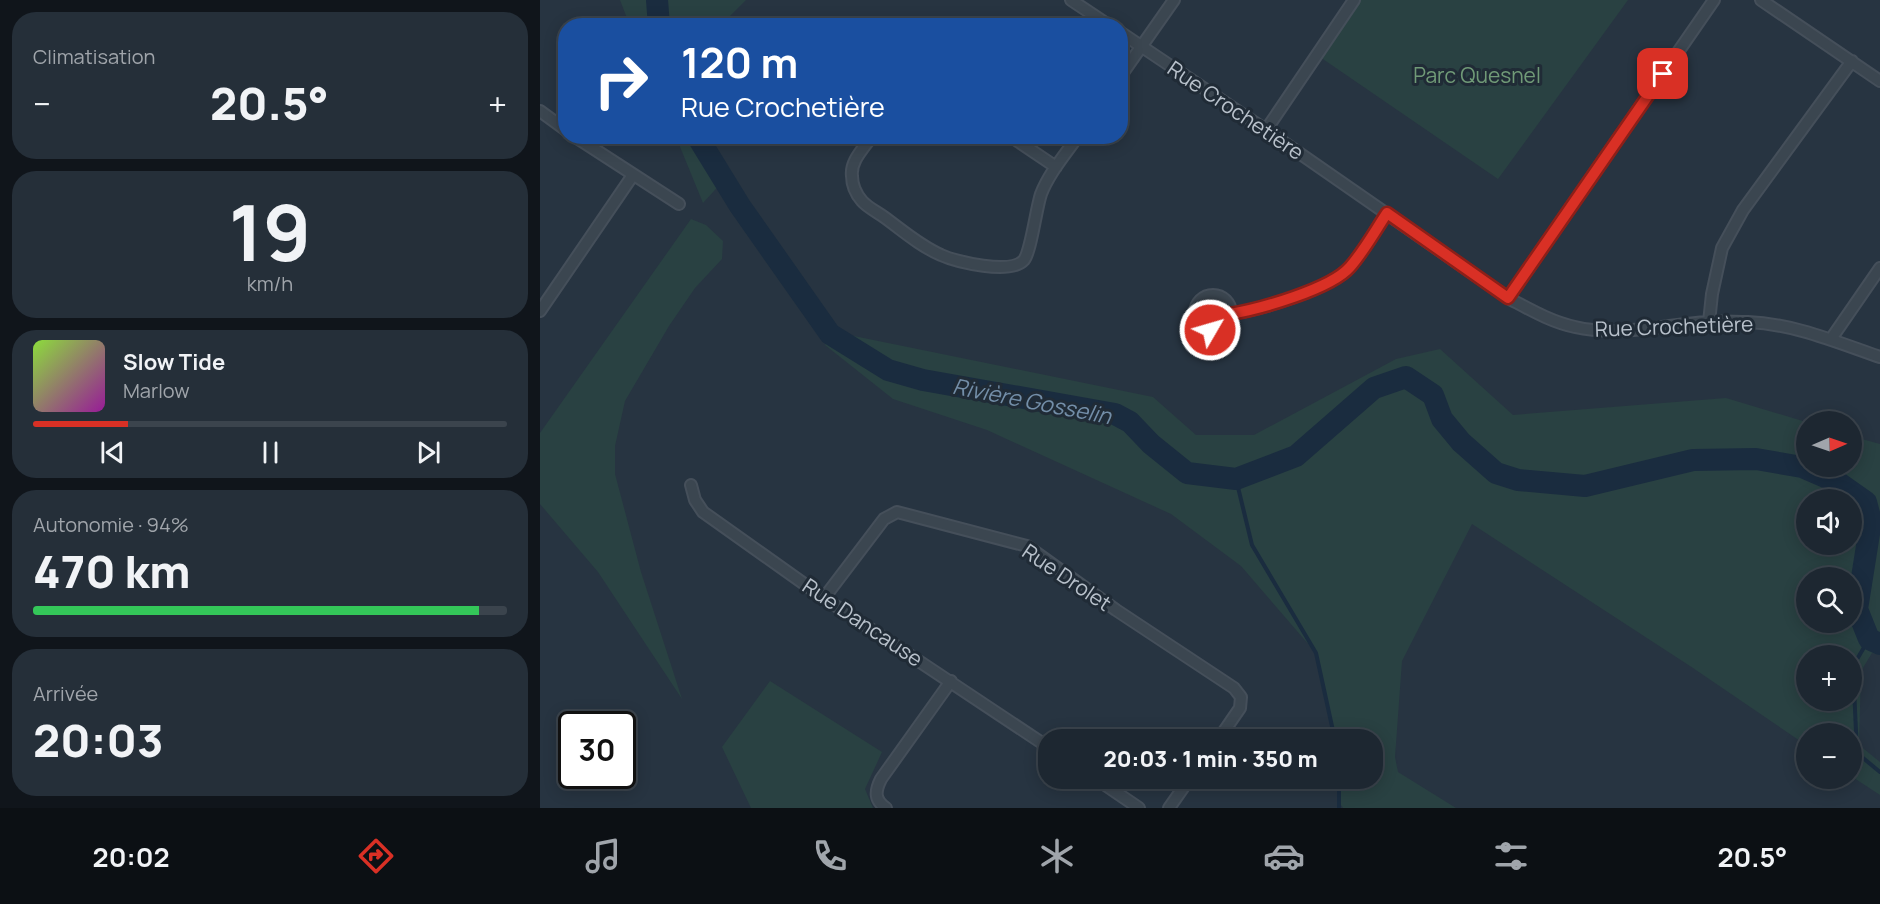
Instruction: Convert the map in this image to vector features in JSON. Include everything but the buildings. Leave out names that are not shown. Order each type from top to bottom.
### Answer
[{"type":"street","points":[[1071,0],[1098,18]]},
{"type":"street","points":[[1128,65],[1174,0]]},
{"type":"street","points":[[1266,130],[1354,0]]},
{"type":"street","points":[[1508,298],[1714,0]]},
{"type":"street","points":[[1761,0],[1880,81]]},
{"type":"street","name":"Rue Crochetière","points":[[1128,37],[1508,298],[1552,320],[1601,331],[1709,322],[1777,325],[1803,330],[1880,357]]},
{"type":"street","points":[[1709,322],[1712,294],[1722,248],[1743,210],[1852,62]]},
{"type":"street","points":[[540,111],[558,124]]},
{"type":"street","points":[[586,144],[679,204]]},
{"type":"street","points":[[866,144],[855,159],[851,174],[855,190],[862,202],[928,249],[943,256],[998,268],[1012,267],[1023,260],[1029,246],[1042,191],[1072,144]]},
{"type":"street","points":[[1022,144],[1056,168]]},
{"type":"street","points":[[540,311],[633,175]]},
{"type":"street","points":[[1230,314],[1252,310],[1321,287],[1340,276],[1351,267],[1387,213]]},
{"type":"street","points":[[1831,339],[1880,268]]},
{"type":"street","name":"Rue Dancause","points":[[691,485],[695,501],[703,512],[824,598],[1038,740]]},
{"type":"street","name":"Rue Drolet","points":[[824,598],[884,519],[897,512],[1027,546],[1116,610],[1234,688],[1241,698],[1240,708],[1226,729]]},
{"type":"street","points":[[886,808],[880,804],[876,796],[881,779],[951,681]]},
{"type":"street","points":[[1111,789],[1138,808]]},
{"type":"street","points":[[1169,808],[1182,789]]},
{"type":"green space","points":[[620,0],[746,0],[728,18],[627,18]]},
{"type":"green space","name":"Parc Quesnel","points":[[1354,0],[1628,0],[1498,179],[1317,55]]},
{"type":"green space","points":[[679,144],[710,144],[724,180],[703,203]]},
{"type":"green space","points":[[691,219],[706,225],[723,241],[722,259],[695,288],[669,326],[625,401],[615,446],[615,474],[641,572],[682,699],[598,572],[540,504],[540,433]]},
{"type":"green space","points":[[830,334],[844,334],[1153,397],[1196,435],[1254,435],[1396,359],[1440,349],[1513,415],[1726,398],[1796,419],[1796,477],[1862,477],[1862,439],[1880,444],[1880,655],[1872,653],[1862,669],[1862,645],[1796,645],[1796,711],[1860,711],[1860,723],[1796,723],[1796,738],[1472,524],[1402,661],[1395,757],[1398,772],[1456,808],[1343,808],[1339,802],[1339,789],[1383,789],[1383,729],[1333,729],[1316,653],[1241,566],[1171,514],[987,430],[893,399],[825,345]]},
{"type":"green space","points":[[770,681],[882,752],[865,789],[873,808],[751,808],[722,747]]},
{"type":"green space","points":[[1862,747],[1880,762],[1880,795],[1862,783]]},
{"type":"waterway","name":"Rivière Gosselin","points":[[657,0],[658,18]]},
{"type":"waterway","name":"Rivière Gosselin","points":[[702,144],[740,206],[830,334],[888,370],[923,380],[1115,414],[1130,422],[1151,444],[1187,473],[1236,479],[1296,456],[1374,388],[1406,377],[1433,395],[1442,419],[1461,442],[1496,473],[1518,480],[1585,486],[1693,460],[1756,459],[1802,467],[1839,483],[1866,502],[1871,521],[1857,609],[1869,639],[1880,644]]},
{"type":"waterway","points":[[1236,479],[1252,545],[1316,653],[1333,729]]},
{"type":"waterway","points":[[1869,639],[1853,666],[1857,753],[1880,772]]},
{"type":"waterway","points":[[1339,789],[1339,808]]},
{"type":"route","points":[[1210,330],[1222,328],[1229,320],[1230,314],[1252,310],[1321,287],[1340,276],[1351,267],[1387,213],[1508,298],[1663,74]]}]
